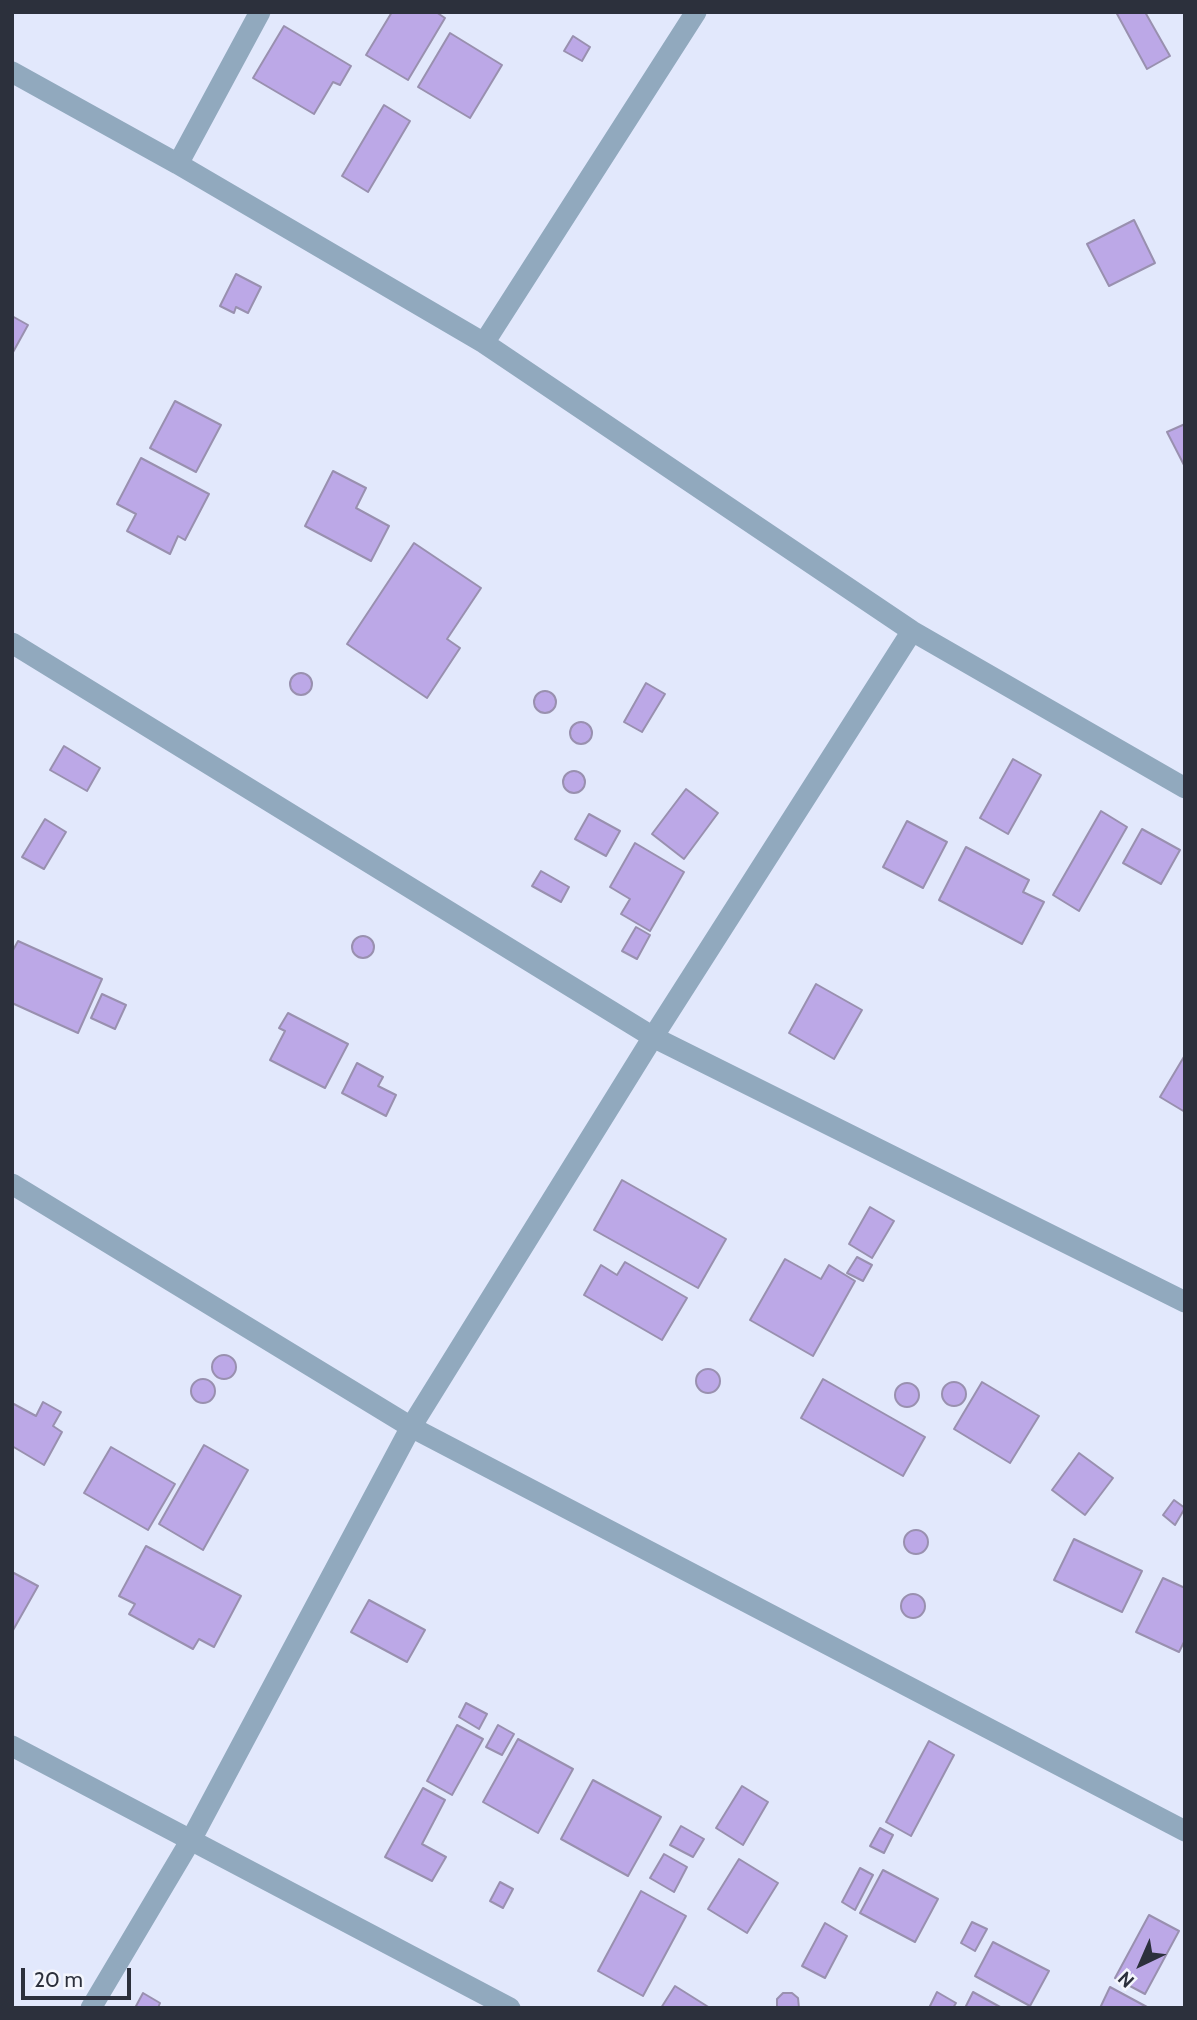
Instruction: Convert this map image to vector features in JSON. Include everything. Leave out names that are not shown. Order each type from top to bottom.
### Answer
[{"type":"street","points":[[178,164],[260,12]]},
{"type":"street","points":[[484,343],[696,12]]},
{"type":"street","points":[[12,72],[178,164],[484,343],[912,631],[1185,788]]},
{"type":"street","points":[[91,2008],[192,1838],[411,1427],[653,1037],[912,631]]},
{"type":"street","points":[[12,643],[653,1037],[1185,1302]]},
{"type":"street","points":[[12,1184],[411,1427],[1185,1831]]},
{"type":"street","points":[[12,1746],[192,1838],[510,2008]]},
{"type":"building","points":[[392,12],[436,12],[445,18],[408,80],[366,55]]},
{"type":"building","points":[[1116,12],[1145,12],[1170,56],[1147,69]]},
{"type":"building","points":[[284,26],[351,66],[340,85],[333,82],[314,114],[253,78]]},
{"type":"building","points":[[450,33],[502,65],[470,118],[418,87]]},
{"type":"building","points":[[573,36],[590,47],[582,61],[564,51]]},
{"type":"building","points":[[384,105],[410,121],[368,192],[342,176]]},
{"type":"building","points":[[1134,220],[1155,263],[1109,286],[1087,244]]},
{"type":"building","points":[[236,274],[261,287],[248,313],[236,307],[234,313],[220,306]]},
{"type":"building","points":[[12,316],[28,325],[12,354]]},
{"type":"building","points":[[175,401],[221,425],[196,472],[150,448]]},
{"type":"building","points":[[1185,424],[1185,467],[1167,432]]},
{"type":"building","points":[[141,458],[209,494],[185,540],[178,536],[170,554],[127,531],[136,514],[117,504]]},
{"type":"building","points":[[333,471],[366,488],[356,508],[389,526],[371,561],[305,526]]},
{"type":"building","points":[[414,543],[481,588],[447,639],[460,648],[427,698],[347,644]]},
{"type":"building","points":[[301,673],[309,676],[312,684],[309,692],[301,695],[293,692],[290,684],[293,676]]},
{"type":"building","points":[[646,683],[665,694],[642,732],[624,722]]},
{"type":"building","points":[[545,691],[553,694],[556,702],[553,710],[545,713],[537,710],[534,702],[537,694]]},
{"type":"building","points":[[581,722],[589,725],[592,733],[589,741],[581,744],[573,741],[570,733],[573,725]]},
{"type":"building","points":[[64,746],[100,768],[87,791],[50,770]]},
{"type":"building","points":[[1013,759],[1041,775],[1008,834],[980,818]]},
{"type":"building","points":[[574,771],[582,774],[585,782],[582,790],[574,793],[566,790],[563,782],[566,774]]},
{"type":"building","points":[[686,789],[718,813],[684,859],[652,834]]},
{"type":"building","points":[[1101,811],[1127,827],[1079,911],[1053,895]]},
{"type":"building","points":[[589,814],[620,831],[606,856],[575,839]]},
{"type":"building","points":[[45,819],[66,832],[44,869],[22,857]]},
{"type":"building","points":[[907,821],[947,842],[923,888],[883,867]]},
{"type":"building","points":[[1142,829],[1180,850],[1161,884],[1123,863]]},
{"type":"building","points":[[635,843],[684,872],[650,931],[621,914],[630,899],[610,887]]},
{"type":"building","points":[[966,847],[1029,880],[1023,892],[1044,902],[1022,944],[939,900]]},
{"type":"building","points":[[541,871],[569,887],[561,902],[532,886]]},
{"type":"building","points":[[636,927],[650,935],[637,959],[622,951]]},
{"type":"building","points":[[363,936],[371,939],[374,947],[371,955],[363,958],[355,955],[352,947],[355,939]]},
{"type":"building","points":[[18,941],[102,979],[78,1033],[12,1003],[12,952]]},
{"type":"building","points":[[816,984],[862,1010],[834,1059],[789,1033]]},
{"type":"building","points":[[102,994],[126,1005],[115,1029],[91,1018]]},
{"type":"building","points":[[288,1013],[348,1044],[325,1088],[270,1060],[285,1031],[279,1028]]},
{"type":"building","points":[[1185,1055],[1185,1112],[1160,1097]]},
{"type":"building","points":[[357,1063],[383,1077],[378,1086],[396,1095],[386,1116],[342,1093]]},
{"type":"building","points":[[622,1180],[726,1239],[698,1288],[594,1230]]},
{"type":"building","points":[[870,1207],[894,1221],[872,1258],[849,1244]]},
{"type":"building","points":[[857,1257],[872,1265],[863,1281],[847,1273]]},
{"type":"building","points":[[785,1259],[821,1279],[829,1265],[855,1281],[813,1356],[750,1320]]},
{"type":"building","points":[[625,1262],[687,1298],[662,1340],[584,1295],[601,1265],[617,1275]]},
{"type":"building","points":[[224,1355],[235,1362],[236,1367],[229,1378],[224,1379],[213,1372],[212,1367],[219,1356]]},
{"type":"building","points":[[708,1369],[719,1376],[720,1381],[713,1392],[708,1393],[697,1386],[696,1381],[703,1370]]},
{"type":"building","points":[[203,1379],[214,1386],[215,1391],[208,1402],[203,1403],[192,1396],[191,1391],[198,1380]]},
{"type":"building","points":[[823,1379],[925,1437],[903,1476],[801,1418]]},
{"type":"building","points":[[954,1382],[965,1389],[966,1394],[959,1405],[954,1406],[943,1399],[942,1394],[949,1383]]},
{"type":"building","points":[[982,1382],[1039,1416],[1010,1463],[954,1429]]},
{"type":"building","points":[[907,1383],[918,1390],[919,1395],[912,1406],[907,1407],[896,1400],[895,1395],[902,1384]]},
{"type":"building","points":[[43,1402],[61,1412],[53,1426],[62,1432],[44,1465],[12,1446],[12,1403],[36,1416]]},
{"type":"building","points":[[204,1445],[248,1470],[203,1550],[159,1524]]},
{"type":"building","points":[[111,1447],[175,1484],[148,1530],[84,1493]]},
{"type":"building","points":[[1079,1453],[1113,1478],[1085,1515],[1052,1490]]},
{"type":"building","points":[[1174,1500],[1185,1508],[1175,1525],[1163,1515]]},
{"type":"building","points":[[916,1530],[927,1537],[928,1542],[921,1553],[916,1554],[905,1547],[904,1542],[911,1531]]},
{"type":"building","points":[[1074,1539],[1142,1571],[1122,1612],[1054,1580]]},
{"type":"building","points":[[146,1546],[241,1596],[214,1647],[199,1639],[193,1649],[129,1614],[135,1604],[119,1596]]},
{"type":"building","points":[[12,1572],[38,1586],[12,1632]]},
{"type":"building","points":[[1163,1578],[1185,1588],[1185,1640],[1179,1652],[1136,1632]]},
{"type":"building","points":[[913,1594],[924,1601],[925,1606],[918,1617],[913,1618],[902,1611],[901,1606],[908,1595]]},
{"type":"building","points":[[369,1600],[425,1630],[407,1662],[351,1632]]},
{"type":"building","points":[[466,1703],[487,1714],[479,1729],[459,1717]]},
{"type":"building","points":[[457,1725],[483,1739],[452,1795],[427,1781]]},
{"type":"building","points":[[498,1725],[514,1734],[502,1755],[486,1747]]},
{"type":"building","points":[[518,1739],[573,1769],[538,1833],[483,1802]]},
{"type":"building","points":[[929,1741],[954,1755],[911,1836],[886,1822]]},
{"type":"building","points":[[593,1780],[661,1817],[628,1876],[561,1839]]},
{"type":"building","points":[[742,1786],[768,1802],[743,1845],[716,1828]]},
{"type":"building","points":[[423,1788],[445,1800],[422,1844],[446,1857],[432,1881],[385,1857]]},
{"type":"building","points":[[681,1826],[704,1839],[693,1857],[670,1845]]},
{"type":"building","points":[[880,1828],[893,1835],[884,1853],[870,1846]]},
{"type":"building","points":[[664,1854],[687,1867],[674,1892],[650,1878]]},
{"type":"building","points":[[739,1859],[778,1883],[747,1933],[708,1909]]},
{"type":"building","points":[[860,1868],[873,1875],[855,1910],[842,1902]]},
{"type":"building","points":[[883,1870],[938,1899],[915,1942],[860,1913]]},
{"type":"building","points":[[500,1882],[513,1889],[503,1908],[490,1901]]},
{"type":"building","points":[[641,1891],[686,1916],[643,1996],[598,1971]]},
{"type":"building","points":[[1149,1915],[1179,1931],[1145,1994],[1115,1978]]},
{"type":"building","points":[[972,1922],[987,1929],[975,1951],[961,1943]]},
{"type":"building","points":[[825,1923],[847,1936],[825,1978],[802,1966]]},
{"type":"building","points":[[993,1942],[1049,1971],[1030,2006],[975,1976]]},
{"type":"building","points":[[675,1986],[710,2008],[661,2008]]},
{"type":"building","points":[[1110,1987],[1147,2007],[1147,2008],[1100,2008]]},
{"type":"building","points":[[937,1992],[956,2003],[953,2008],[929,2008]]},
{"type":"building","points":[[973,1992],[1002,2008],[965,2008]]},
{"type":"building","points":[[143,1993],[160,2003],[158,2008],[135,2008]]},
{"type":"building","points":[[783,1993],[792,1993],[798,1998],[799,2008],[777,2008],[777,1999]]}]
